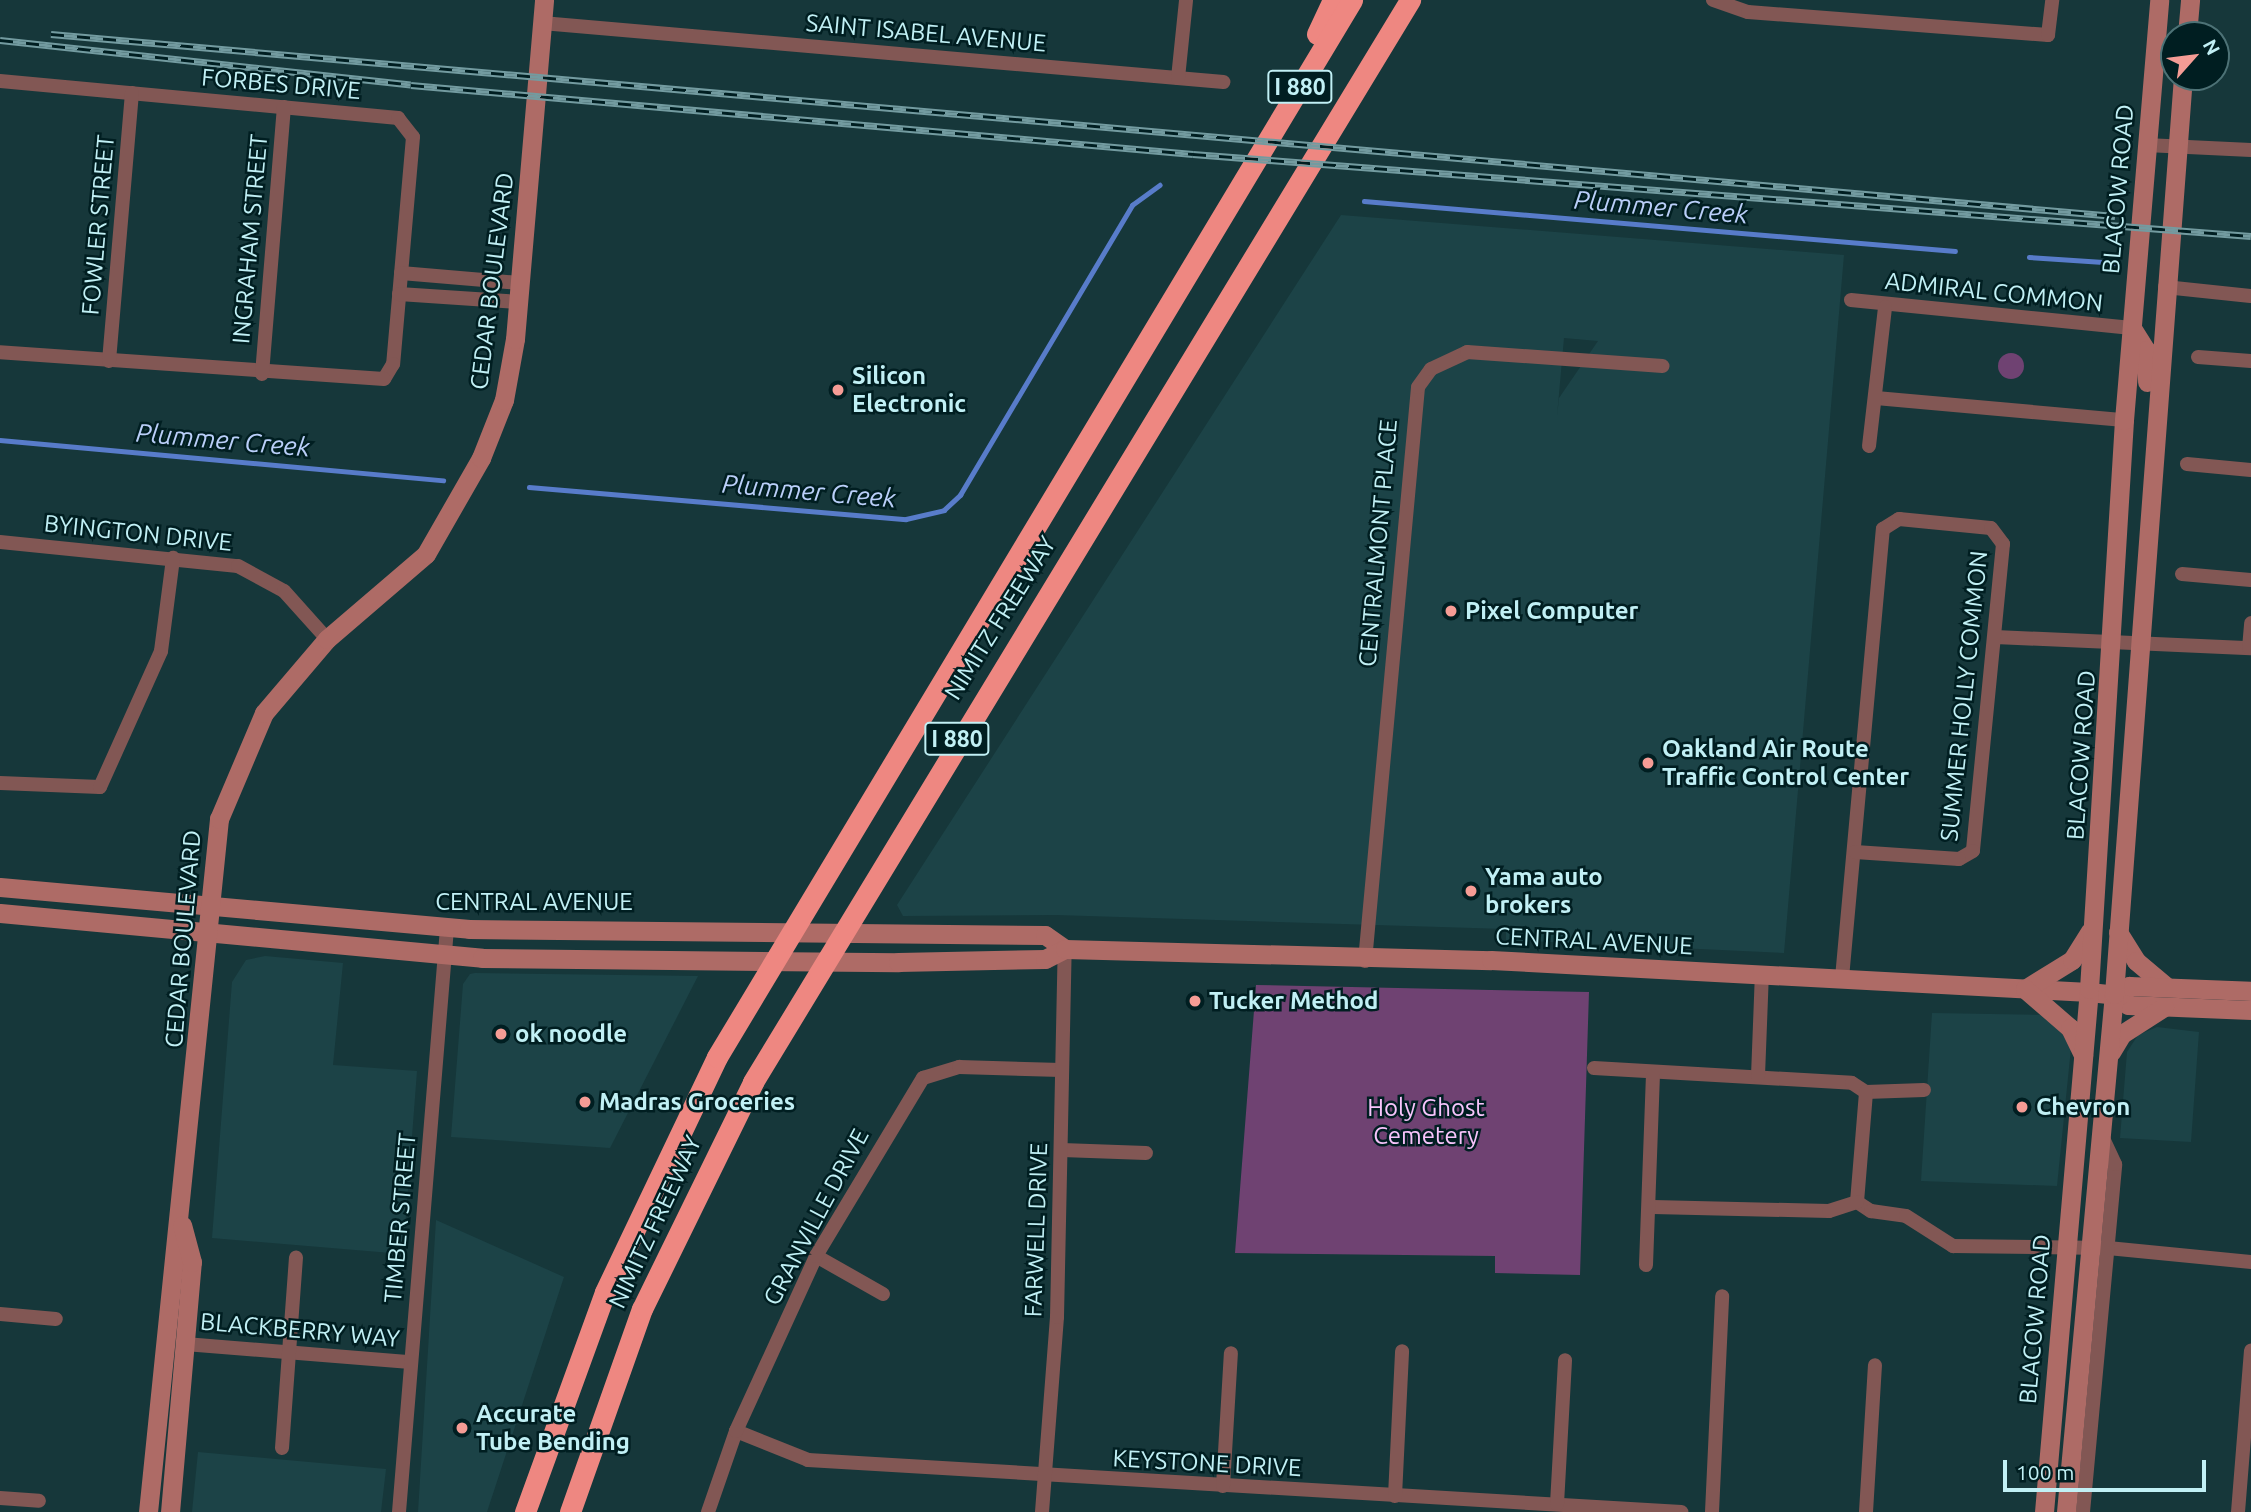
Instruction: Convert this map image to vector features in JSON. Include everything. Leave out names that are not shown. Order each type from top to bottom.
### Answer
[{"type":"highway","points":[[1248,174],[1333,0]]},
{"type":"highway","name":"NIMITZ FREEWAY","points":[[524,1512],[606,1292],[717,1057],[1352,0]]},
{"type":"highway","name":"NIMITZ FREEWAY","points":[[570,1512],[642,1309],[752,1082],[1410,0]]},
{"type":"main road","name":"CEDAR BOULEVARD","points":[[148,1512],[169,1259],[182,1225],[219,819],[264,713],[327,639],[426,554],[470,486],[504,400],[519,293],[544,0]]},
{"type":"main road","name":"BLACOW ROAD","points":[[2043,1512],[2089,992],[2114,639],[2124,420],[2159,0]]},
{"type":"main road","points":[[2188,21],[2190,0]]},
{"type":"main road","name":"BLACOW ROAD","points":[[2066,1512],[2099,1248],[2102,1135],[2108,1056],[2117,995],[2118,932],[2139,639],[2182,91]]},
{"type":"main road","points":[[2132,328],[2146,350],[2156,416]]},
{"type":"main road","name":"CENTRAL AVENUE","points":[[0,887],[210,901],[447,928],[706,927],[1045,935],[1065,949]]},
{"type":"main road","name":"CENTRAL AVENUE","points":[[0,913],[207,930],[445,955],[898,962],[1045,959],[1065,949],[1366,961],[1504,960],[1762,973],[2089,992],[2117,995],[2128,1005],[2167,996],[2251,991]]},
{"type":"main road","points":[[2083,1055],[2070,1028],[2025,989],[2072,960],[2094,921]]},
{"type":"main road","points":[[2108,1056],[2122,1034],[2167,996],[2130,955],[2118,932]]},
{"type":"main road","name":"CENTRAL AVENUE","points":[[2167,996],[2251,1010]]},
{"type":"main road","name":"CEDAR BOULEVARD","points":[[170,1512],[192,1262],[182,1225]]},
{"type":"street","points":[[1178,78],[1186,0]]},
{"type":"street","points":[[1713,0],[1748,12],[2048,35],[2052,0]]},
{"type":"street","name":"SAINT ISABEL AVENUE","points":[[542,23],[1223,82]]},
{"type":"street","name":"FORBES DRIVE","points":[[0,81],[398,118],[409,126],[393,364],[384,379],[262,374],[0,352]]},
{"type":"street","name":"FOWLER STREET","points":[[109,361],[132,93]]},
{"type":"street","name":"INGRAHAM STREET","points":[[262,374],[285,107]]},
{"type":"street","points":[[2146,145],[2251,150]]},
{"type":"street","points":[[401,273],[519,293]]},
{"type":"street","points":[[2165,287],[2251,296]]},
{"type":"street","points":[[399,294],[519,293]]},
{"type":"street","name":"ADMIRAL COMMON","points":[[1851,300],[1885,307],[2132,328]]},
{"type":"street","points":[[1869,446],[1885,307]]},
{"type":"street","name":"CENTRALMONT PLACE","points":[[1366,961],[1418,387],[1431,369],[1467,352],[1663,366]]},
{"type":"street","points":[[2197,356],[2251,361]]},
{"type":"street","points":[[1876,398],[2124,420]]},
{"type":"street","points":[[2188,464],[2251,470]]},
{"type":"street","name":"SUMMER HOLLY COMMON","points":[[1842,978],[1883,529],[1899,519],[1990,528],[2003,544],[1996,637],[1970,855],[1855,852]]},
{"type":"street","name":"BYINGTON DRIVE","points":[[0,542],[173,558],[261,575],[327,639]]},
{"type":"street","points":[[0,783],[100,787],[161,651],[173,558]]},
{"type":"street","points":[[2182,574],[2251,580]]},
{"type":"street","points":[[1996,637],[2139,639],[2250,648],[2251,622]]},
{"type":"street","name":"TIMBER STREET","points":[[398,1512],[447,928]]},
{"type":"street","name":"FARWELL DRIVE","points":[[1042,1512],[1062,1150],[1061,1070],[1065,949]]},
{"type":"street","points":[[1758,1076],[1762,973]]},
{"type":"street","name":"GRANVILLE DRIVE","points":[[708,1512],[736,1432],[816,1256],[923,1078],[959,1067],[1061,1070]]},
{"type":"street","points":[[1594,1068],[1653,1076],[1758,1076],[1852,1083],[1866,1092],[1924,1090]]},
{"type":"street","points":[[1646,1265],[1653,1208],[1648,1192],[1653,1076]]},
{"type":"street","points":[[1857,1202],[1866,1092]]},
{"type":"street","points":[[1062,1150],[1146,1153]]},
{"type":"street","points":[[1653,1208],[1829,1211],[1857,1202],[1906,1216],[1953,1247],[2099,1248],[2251,1262]]},
{"type":"street","name":"BLACOW ROAD","points":[[2083,1512],[2099,1248]]},
{"type":"street","points":[[816,1256],[883,1294]]},
{"type":"street","points":[[282,1448],[296,1258]]},
{"type":"street","points":[[1712,1512],[1722,1296]]},
{"type":"street","points":[[0,1314],[56,1319]]},
{"type":"street","name":"BLACKBERRY WAY","points":[[185,1344],[410,1362]]},
{"type":"street","points":[[1395,1496],[1402,1351]]},
{"type":"street","points":[[2238,1512],[2251,1351]]},
{"type":"street","points":[[1223,1486],[1231,1353]]},
{"type":"street","points":[[1557,1504],[1565,1360]]},
{"type":"street","points":[[1866,1512],[1875,1365]]},
{"type":"street","name":"KEYSTONE DRIVE","points":[[736,1432],[808,1460],[1045,1477],[1681,1512]]},
{"type":"street","points":[[0,1498],[39,1501]]},
{"type":"shaded area","points":[[1341,215],[1844,255],[1784,953],[1506,940],[1506,929],[1056,915],[903,916],[897,905]],"holes":[[[1564,338],[1598,341],[1559,398],[1557,416]]]},
{"type":"shaded area","points":[[265,956],[343,963],[333,1065],[417,1071],[403,1254],[212,1238],[232,982],[246,960]]},
{"type":"shaded area","points":[[470,974],[698,976],[610,1148],[451,1137],[463,984]]},
{"type":"shaded area","points":[[1932,1013],[2051,1015],[2071,1048],[2057,1186],[1921,1181]]},
{"type":"shaded area","points":[[2157,1027],[2199,1032],[2191,1142],[2120,1138],[2127,1052],[2138,1035]]},
{"type":"shaded area","points":[[436,1220],[564,1277],[487,1512],[418,1512]]},
{"type":"shaded area","points":[[198,1452],[386,1469],[381,1512],[192,1512]]},
{"type":"green space","points":[[2011,353],[2020,357],[2024,366],[2020,375],[2011,379],[2002,375],[1998,366],[2002,357]]},
{"type":"green space","name":"Holy Ghost Cemetery","points":[[1256,985],[1589,992],[1580,1275],[1495,1273],[1495,1256],[1235,1253]]},
{"type":"waterway","name":"Plummer Creek","points":[[529,487],[906,519],[944,510],[960,495],[1132,205],[1160,185]]},
{"type":"waterway","name":"Plummer Creek","points":[[1364,201],[1955,251]]},
{"type":"waterway","name":"Plummer Creek","points":[[2029,257],[2118,263]]},
{"type":"waterway","name":"Plummer Creek","points":[[0,440],[443,480]]},
{"type":"railway","points":[[51,34],[2115,216]]},
{"type":"railway","points":[[0,40],[411,85],[1193,154],[2251,236]]},
{"type":"place","name":"Silicon Electronic","points":[[838,390]]},
{"type":"place","name":"Pixel Computer","points":[[1451,611]]},
{"type":"place","name":"Oakland Air Route Traffic Control Center","points":[[1648,763]]},
{"type":"place","name":"Yama auto brokers","points":[[1471,891]]},
{"type":"place","name":"Tucker Method","points":[[1195,1001]]},
{"type":"place","name":"ok noodle","points":[[501,1034]]},
{"type":"place","name":"Madras Groceries","points":[[585,1102]]},
{"type":"place","name":"Chevron","points":[[2022,1107]]},
{"type":"place","name":"Accurate Tube Bending","points":[[462,1428]]}]
